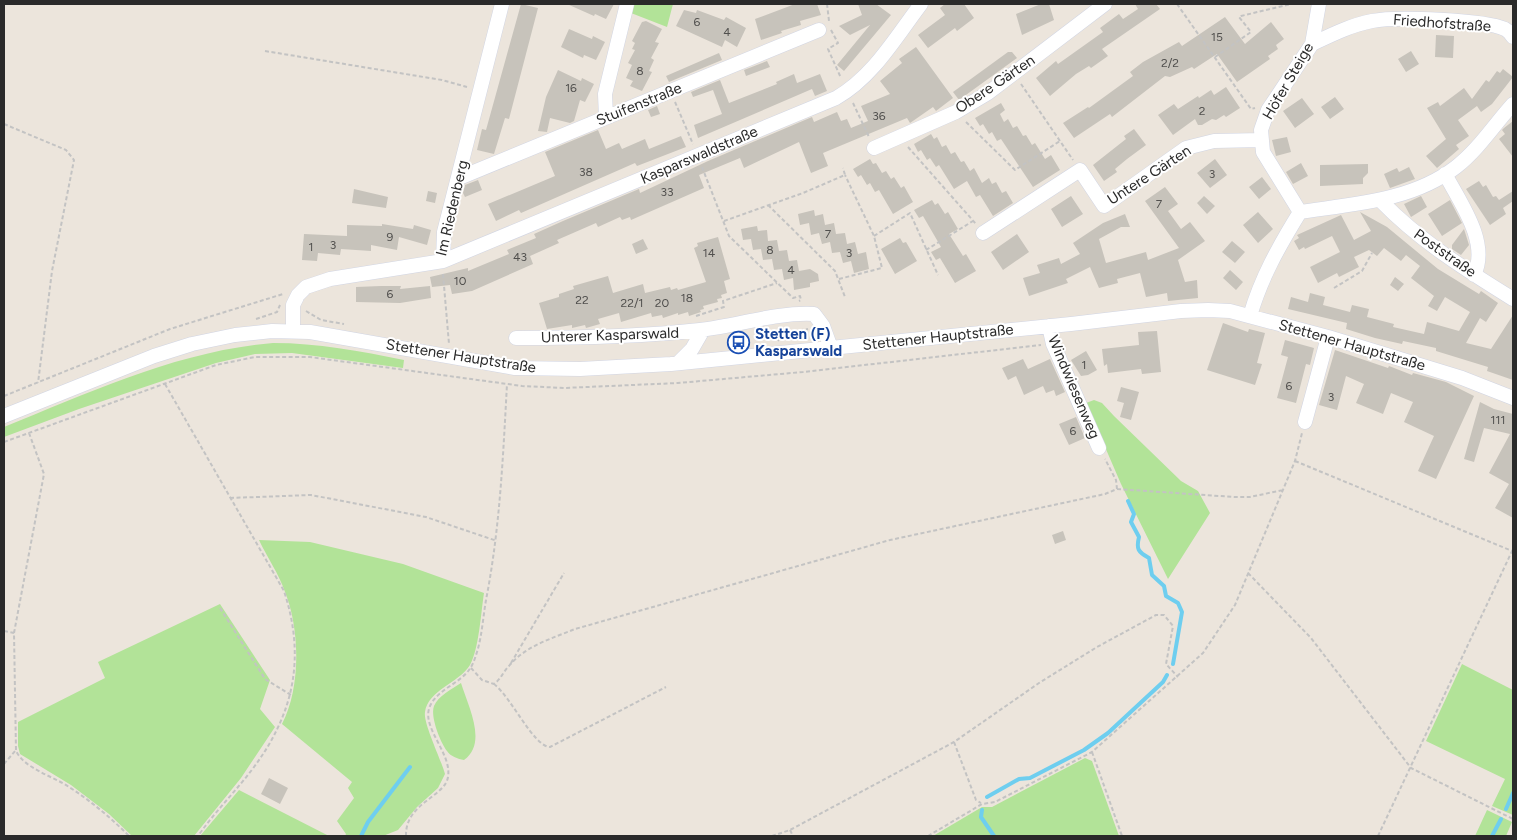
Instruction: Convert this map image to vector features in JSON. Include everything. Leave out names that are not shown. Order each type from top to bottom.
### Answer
[{"type":"street","name":"Im Riedenberg","points":[[296,300],[306,287],[330,278],[443,261],[444,232],[502,4]]},
{"type":"street","points":[[606,117],[605,94],[627,4]]},
{"type":"street","name":"Kasparswaldstraße","points":[[443,261],[847,92],[873,68],[921,4]]},
{"type":"street","name":"Obere Gärten","points":[[872,143],[900,138],[956,112],[1014,73],[1105,4]]},
{"type":"street","name":"Höfer Steige","points":[[1300,212],[1270,166],[1263,152],[1261,140],[1268,110],[1312,44],[1319,4]]},
{"type":"street","name":"Friedhofstraße","points":[[1312,44],[1346,29],[1372,21],[1388,19],[1406,18],[1470,23],[1511,29]]},
{"type":"street","name":"Stuifenstraße","points":[[459,178],[819,30]]},
{"type":"street","points":[[1250,316],[1276,251],[1300,212],[1381,201],[1416,189],[1445,174],[1467,157],[1513,104]]},
{"type":"street","name":"Untere Gärten","points":[[1080,170],[1104,206],[1186,148],[1214,141],[1261,140]]},
{"type":"street","points":[[984,233],[1080,170]]},
{"type":"street","points":[[1445,174],[1474,232],[1479,260],[1474,275]]},
{"type":"street","name":"Poststraße","points":[[1381,201],[1404,224],[1430,245],[1513,299]]},
{"type":"street","points":[[293,332],[296,300]]},
{"type":"street","name":"Stettener Hauptstraße","points":[[4,416],[154,356],[192,344],[235,335],[293,332],[356,339],[450,358],[516,368],[580,370],[678,363],[832,348],[1181,311],[1230,312],[1250,316],[1328,337],[1454,376],[1513,398]]},
{"type":"street","name":"Unterer Kasparswald","points":[[516,338],[638,336],[703,330],[791,313],[814,314],[823,326]]},
{"type":"street","points":[[823,326],[832,348]]},
{"type":"street","name":"Windwiesenweg","points":[[1049,326],[1053,344],[1099,448]]},
{"type":"street","name":"Unterer Kasparswald","points":[[678,363],[692,349],[703,330]]},
{"type":"street","points":[[1305,422],[1328,337]]},
{"type":"path","points":[[828,4],[829,26],[838,43],[828,49],[872,143]]},
{"type":"path","points":[[1177,4],[1251,109]]},
{"type":"path","points":[[1214,58],[1251,32],[1239,17],[1291,4]]},
{"type":"path","points":[[265,51],[442,80],[480,90]]},
{"type":"path","points":[[1014,73],[1080,170]]},
{"type":"path","points":[[670,91],[693,144]]},
{"type":"path","points":[[956,112],[1015,170],[1060,141]]},
{"type":"path","points":[[4,124],[66,150],[74,160],[52,271],[38,384]]},
{"type":"path","points":[[900,138],[984,233]]},
{"type":"path","points":[[700,162],[729,236],[793,298],[800,296],[802,300],[789,304],[791,313]]},
{"type":"path","points":[[840,279],[882,268],[874,236],[843,168]]},
{"type":"path","points":[[724,221],[845,175]]},
{"type":"path","points":[[768,205],[835,271],[840,279],[844,297]]},
{"type":"path","points":[[874,236],[910,213],[938,275]]},
{"type":"path","points":[[926,250],[973,221]]},
{"type":"path","points":[[1334,288],[1362,271],[1372,253]]},
{"type":"path","points":[[443,261],[444,298],[450,344]]},
{"type":"path","points":[[690,318],[724,307],[723,302],[777,283]]},
{"type":"path","points":[[4,396],[38,384],[170,329],[290,292],[296,300],[321,320],[349,325]]},
{"type":"path","points":[[772,328],[781,334],[823,326]]},
{"type":"path","points":[[776,343],[781,334]]},
{"type":"path","points":[[440,342],[457,346]]},
{"type":"path","points":[[164,383],[284,591],[290,611],[295,662],[291,695],[285,715],[255,764],[198,836]]},
{"type":"path","points":[[406,836],[406,824],[418,807],[442,787],[448,779],[448,769],[441,746],[428,720],[429,709],[435,699],[471,668],[477,650],[497,541],[507,384]]},
{"type":"path","points":[[928,836],[982,804],[995,802],[1092,752],[1203,653],[1230,616],[1296,461],[1305,422]]},
{"type":"path","points":[[29,433],[44,474],[14,633],[16,751],[28,764],[69,787],[102,811],[129,836]]},
{"type":"path","points":[[1099,448],[1116,480],[1117,489]]},
{"type":"path","points":[[1296,461],[1513,550],[1459,660],[1411,768],[1378,836]]},
{"type":"path","points":[[510,665],[539,643],[575,629],[890,540],[1104,494],[1117,489],[1234,497],[1250,497],[1284,490]]},
{"type":"path","points":[[229,498],[311,495],[426,517],[497,541]]},
{"type":"path","points":[[1248,572],[1311,638],[1411,768],[1513,819]]},
{"type":"path","points":[[494,684],[501,679],[510,665],[564,574]]},
{"type":"path","points":[[220,608],[265,679],[291,695]]},
{"type":"path","points":[[772,836],[790,830],[954,742],[1039,683],[1097,647],[1156,615],[1164,615],[1174,626],[1166,664],[1178,677]]},
{"type":"path","points":[[4,631],[14,633]]},
{"type":"path","points":[[471,668],[482,680],[494,684],[510,700],[536,741],[544,747],[550,747],[666,687]]},
{"type":"path","points":[[954,742],[976,800],[982,804]]},
{"type":"path","points":[[4,764],[16,751]]},
{"type":"path","points":[[1092,752],[1122,836]]},
{"type":"path","points":[[790,830],[793,836]]},
{"type":"green space","points":[[633,4],[673,4],[667,27],[631,13]]},
{"type":"green space","points":[[273,343],[339,348],[404,360],[403,368],[292,353],[255,354],[216,363],[79,409],[4,437],[4,427],[136,375],[203,355],[238,347]]},
{"type":"green space","points":[[1094,400],[1102,403],[1181,481],[1198,491],[1210,513],[1168,579],[1121,484],[1086,403]]},
{"type":"green space","points":[[259,540],[310,542],[403,564],[484,593],[478,640],[470,665],[459,677],[432,698],[427,704],[425,712],[427,724],[445,774],[438,788],[417,807],[398,830],[383,836],[345,836],[346,834],[337,821],[354,798],[348,788],[352,782],[282,724],[293,693],[296,658],[294,623],[282,585]]},
{"type":"green space","points":[[220,604],[270,680],[260,709],[275,727],[241,778],[194,836],[132,836],[109,814],[71,785],[20,754],[18,722],[105,678],[98,662]]},
{"type":"green space","points":[[1462,664],[1513,690],[1513,815],[1492,806],[1505,779],[1426,741]]},
{"type":"green space","points":[[461,683],[471,713],[475,734],[475,744],[471,753],[464,760],[448,753],[436,729],[433,716],[436,702]]},
{"type":"green space","points":[[1085,758],[1092,761],[1119,836],[933,836],[982,807],[992,807]]},
{"type":"green space","points":[[239,790],[329,836],[200,836]]},
{"type":"green space","points":[[1487,810],[1512,822],[1506,836],[1475,836]]},
{"type":"building","points":[[521,4],[538,8],[509,119],[505,118],[494,154],[477,150],[482,129],[486,130]]},
{"type":"building","points":[[567,4],[614,4],[606,19],[595,14],[594,16]]},
{"type":"building","points":[[795,4],[817,4],[821,15],[800,21],[801,25],[761,40],[755,19]]},
{"type":"building","points":[[858,4],[876,4],[891,15],[844,71],[837,65],[870,25],[850,35],[839,26],[862,15]]},
{"type":"building","points":[[945,4],[964,4],[974,18],[957,31],[955,28],[928,48],[918,35],[945,15],[940,8]]},
{"type":"building","points":[[1041,4],[1049,4],[1054,20],[1022,35],[1016,14]]},
{"type":"building","points":[[1135,4],[1156,4],[1160,9],[1102,49],[1108,56],[1091,68],[1089,66],[1076,74],[1050,96],[1036,78],[1056,61],[1058,64],[1103,32],[1100,28],[1119,14],[1123,19],[1138,9]]},
{"type":"building","points":[[684,10],[696,13],[697,10],[724,20],[726,17],[746,28],[737,47],[725,40],[722,47],[676,26]]},
{"type":"building","points":[[1225,17],[1245,44],[1271,22],[1284,39],[1276,45],[1278,49],[1268,56],[1270,59],[1237,82],[1217,54],[1194,69],[1192,67],[1170,77],[1165,76],[1112,117],[1110,114],[1074,138],[1063,123],[1089,108],[1133,76],[1130,72],[1143,62],[1179,42],[1182,46]]},
{"type":"building","points":[[646,21],[662,29],[655,42],[659,43],[651,58],[654,60],[649,71],[652,72],[642,91],[630,86],[633,81],[626,78],[632,65],[628,63],[635,50],[632,49],[635,43],[632,41],[642,22]]},
{"type":"building","points":[[569,29],[592,39],[593,36],[605,42],[596,60],[584,55],[583,58],[561,47]]},
{"type":"building","points":[[1436,35],[1454,36],[1453,58],[1435,57]]},
{"type":"building","points":[[916,47],[953,98],[936,111],[933,107],[910,123],[907,118],[823,153],[828,166],[811,173],[799,142],[744,168],[740,158],[699,175],[704,188],[631,220],[630,217],[622,220],[620,217],[598,227],[596,223],[557,240],[559,243],[530,256],[533,264],[472,291],[452,294],[450,285],[432,287],[430,277],[468,268],[468,271],[509,254],[507,250],[536,238],[534,234],[639,189],[640,193],[708,161],[812,117],[814,122],[837,112],[841,121],[847,119],[851,128],[868,121],[861,106],[890,94],[880,81],[902,63],[899,59]]},
{"type":"building","points":[[1411,51],[1419,64],[1406,72],[1398,59]]},
{"type":"building","points":[[1008,52],[1012,52],[1017,58],[959,100],[953,92]]},
{"type":"building","points":[[719,53],[722,60],[669,82],[666,76]]},
{"type":"building","points":[[767,61],[770,67],[746,76],[744,70]]},
{"type":"building","points":[[1503,69],[1513,77],[1492,104],[1481,112],[1477,106],[1458,120],[1469,136],[1456,145],[1459,149],[1437,168],[1426,156],[1446,139],[1427,108],[1438,102],[1440,106],[1464,88],[1472,99],[1486,80],[1489,82],[1497,71],[1500,73]]},
{"type":"building","points":[[558,70],[581,81],[582,78],[594,84],[585,102],[580,100],[574,121],[570,123],[550,118],[547,132],[538,131],[546,97]]},
{"type":"building","points":[[794,74],[797,83],[820,74],[827,91],[815,96],[812,89],[698,138],[694,125],[722,114],[713,90],[693,97],[691,92],[720,80],[729,103],[777,84],[776,82]]},
{"type":"building","points":[[1226,87],[1240,108],[1226,117],[1224,115],[1216,120],[1212,119],[1202,125],[1198,125],[1195,119],[1173,135],[1158,115],[1174,104],[1178,109],[1211,90],[1214,95]]},
{"type":"building","points":[[1335,97],[1344,109],[1330,119],[1321,107]]},
{"type":"building","points":[[1302,98],[1314,114],[1295,128],[1283,111]]},
{"type":"building","points":[[1001,103],[1005,110],[1000,114],[1004,122],[1008,119],[1013,128],[1017,126],[1032,145],[1035,143],[1045,159],[1051,155],[1060,170],[1033,187],[1001,139],[997,141],[992,132],[989,134],[983,124],[980,126],[975,118]]},
{"type":"building","points":[[657,106],[660,114],[651,117],[648,110]]},
{"type":"building","points":[[1513,121],[1513,157],[1499,139],[1505,134],[1502,130]]},
{"type":"building","points":[[1134,129],[1146,145],[1115,169],[1117,172],[1104,181],[1093,165],[1126,139],[1124,136]]},
{"type":"building","points":[[598,130],[606,149],[619,143],[622,149],[645,139],[649,149],[681,136],[686,147],[637,166],[635,163],[521,213],[519,210],[496,221],[488,204],[555,176],[545,152]]},
{"type":"building","points":[[931,134],[934,139],[937,137],[942,147],[946,145],[951,154],[955,152],[970,171],[974,168],[982,183],[989,178],[992,184],[996,182],[1002,193],[1006,191],[1013,203],[993,216],[980,195],[976,197],[967,181],[954,189],[939,165],[936,167],[930,158],[927,160],[921,150],[918,152],[914,144]]},
{"type":"building","points":[[1287,137],[1291,152],[1276,156],[1272,140]]},
{"type":"building","points":[[870,159],[873,164],[876,163],[882,173],[886,171],[891,179],[894,177],[901,188],[904,186],[913,202],[893,214],[879,190],[875,192],[870,183],[867,185],[861,175],[858,177],[853,169]]},
{"type":"building","points":[[1215,159],[1227,175],[1210,188],[1197,173]]},
{"type":"building","points":[[1301,163],[1308,176],[1293,184],[1286,172]]},
{"type":"building","points":[[1368,164],[1368,173],[1363,178],[1363,184],[1320,186],[1320,165]]},
{"type":"building","points":[[1409,167],[1415,179],[1390,188],[1384,174],[1397,168],[1399,172]]},
{"type":"building","points":[[1262,177],[1271,189],[1259,199],[1249,187]]},
{"type":"building","points":[[478,180],[482,190],[465,197],[463,193],[465,185]]},
{"type":"building","points":[[1479,181],[1483,187],[1486,185],[1493,197],[1496,196],[1499,200],[1513,191],[1513,201],[1503,208],[1506,214],[1490,225],[1466,189]]},
{"type":"building","points":[[1165,187],[1178,204],[1168,211],[1181,229],[1190,222],[1205,241],[1178,260],[1185,282],[1197,280],[1198,298],[1168,301],[1167,293],[1146,297],[1140,273],[1117,279],[1118,283],[1099,288],[1090,267],[1066,279],[1068,283],[1029,296],[1023,278],[1040,273],[1037,265],[1059,258],[1061,264],[1080,254],[1073,243],[1103,223],[1125,214],[1130,227],[1121,227],[1099,239],[1106,263],[1146,252],[1148,260],[1179,248],[1145,201]]},
{"type":"building","points":[[354,189],[388,197],[386,208],[352,203]]},
{"type":"building","points":[[428,191],[437,193],[435,203],[426,201]]},
{"type":"building","points":[[1071,196],[1083,214],[1062,227],[1051,209]]},
{"type":"building","points":[[1204,196],[1215,206],[1207,214],[1197,203]]},
{"type":"building","points":[[1421,196],[1427,207],[1411,217],[1404,204]]},
{"type":"building","points":[[932,200],[935,205],[938,203],[945,214],[948,212],[958,229],[949,234],[963,256],[966,254],[976,271],[955,283],[940,258],[936,260],[931,252],[941,247],[923,216],[919,218],[914,210]]},
{"type":"building","points":[[1450,200],[1462,223],[1442,236],[1428,214]]},
{"type":"building","points":[[814,210],[815,216],[823,214],[825,225],[834,223],[836,234],[845,233],[847,244],[855,242],[858,254],[866,252],[869,269],[854,273],[851,261],[843,263],[840,252],[832,253],[830,242],[822,244],[819,233],[811,235],[809,223],[800,225],[798,214]]},
{"type":"building","points":[[1258,212],[1273,229],[1258,243],[1243,225]]},
{"type":"building","points":[[1360,212],[1387,227],[1438,269],[1479,294],[1481,291],[1498,303],[1486,322],[1480,318],[1466,343],[1491,349],[1513,315],[1513,380],[1487,371],[1488,367],[1436,351],[1436,348],[1403,341],[1402,344],[1375,338],[1346,329],[1347,323],[1288,309],[1291,297],[1308,302],[1310,293],[1325,297],[1323,305],[1350,312],[1352,305],[1369,309],[1367,317],[1394,324],[1393,327],[1424,334],[1427,322],[1459,331],[1470,312],[1445,297],[1437,311],[1428,306],[1434,296],[1411,278],[1420,266],[1406,255],[1401,261],[1384,248],[1377,256],[1369,250],[1354,257],[1359,267],[1339,277],[1337,273],[1318,283],[1310,267],[1340,252],[1332,236],[1299,250],[1294,241],[1299,238],[1297,235],[1341,215],[1354,240],[1371,231]]},
{"type":"building","points":[[382,224],[413,229],[414,225],[431,230],[427,245],[399,237],[397,250],[371,245],[371,251],[341,249],[340,255],[318,253],[317,261],[302,260],[304,234],[347,236],[347,225],[382,226]]},
{"type":"building","points":[[757,226],[758,231],[767,230],[768,241],[777,240],[779,251],[787,250],[789,261],[797,260],[799,271],[810,269],[818,274],[819,281],[810,283],[810,287],[794,290],[793,278],[784,280],[782,269],[774,270],[772,259],[763,260],[761,249],[753,250],[751,239],[743,240],[741,229]]},
{"type":"building","points":[[1464,229],[1469,245],[1461,255],[1452,249],[1452,245]]},
{"type":"building","points":[[1017,234],[1029,252],[1003,270],[991,252]]},
{"type":"building","points":[[718,237],[730,279],[724,281],[727,293],[721,295],[722,298],[717,299],[718,302],[703,306],[704,309],[700,310],[701,312],[689,316],[688,312],[678,315],[678,313],[663,318],[662,315],[652,317],[651,313],[621,322],[619,313],[598,319],[600,324],[586,328],[585,325],[572,328],[572,325],[547,329],[539,303],[559,297],[559,294],[574,289],[573,286],[608,276],[613,293],[643,284],[645,293],[670,287],[671,290],[677,288],[678,290],[706,282],[694,248],[698,246],[697,243]]},
{"type":"building","points":[[900,238],[903,243],[906,242],[917,261],[895,274],[881,249]]},
{"type":"building","points":[[643,239],[648,249],[636,254],[632,244]]},
{"type":"building","points":[[1232,241],[1245,252],[1235,263],[1222,252]]},
{"type":"building","points":[[1230,270],[1243,282],[1236,290],[1223,278]]},
{"type":"building","points":[[1395,277],[1404,284],[1398,291],[1390,285]]},
{"type":"building","points":[[401,286],[400,289],[430,286],[431,298],[400,303],[356,302],[356,287]]},
{"type":"building","points":[[1223,323],[1248,332],[1249,329],[1265,333],[1257,363],[1262,364],[1255,385],[1207,370]]},
{"type":"building","points":[[1157,331],[1161,372],[1142,374],[1141,369],[1108,373],[1107,364],[1104,366],[1102,349],[1139,345],[1138,332]]},
{"type":"building","points":[[1285,340],[1314,348],[1310,365],[1306,364],[1296,403],[1277,398],[1288,357],[1281,355]]},
{"type":"building","points":[[1335,350],[1412,375],[1413,373],[1446,382],[1474,396],[1436,479],[1418,471],[1434,436],[1404,422],[1413,402],[1391,393],[1383,414],[1356,403],[1364,384],[1346,376],[1337,410],[1319,405]]},
{"type":"building","points":[[1086,351],[1097,370],[1088,375],[1081,376],[1071,360]]},
{"type":"building","points":[[1023,359],[1028,369],[1050,359],[1065,392],[1056,396],[1054,390],[1046,393],[1043,386],[1024,395],[1016,376],[1008,380],[1002,368]]},
{"type":"building","points":[[1121,387],[1139,392],[1131,420],[1120,417],[1124,403],[1117,401]]},
{"type":"building","points":[[1480,402],[1494,409],[1513,414],[1513,518],[1495,508],[1509,484],[1489,473],[1510,434],[1484,428],[1474,462],[1464,459]]},
{"type":"building","points":[[1076,417],[1085,438],[1069,445],[1059,424]]},
{"type":"building","points":[[1063,531],[1066,540],[1055,544],[1052,535]]},
{"type":"building","points":[[269,778],[288,788],[280,804],[261,794]]},
{"type":"waterway","points":[[1128,501],[1134,514],[1131,522],[1139,537],[1139,550],[1149,558],[1152,575],[1164,586],[1166,596],[1178,603],[1182,612],[1173,664]]},
{"type":"waterway","points":[[987,797],[1019,779],[1030,778],[1084,750],[1108,733],[1163,682],[1167,675]]},
{"type":"waterway","points":[[361,836],[368,822],[410,767]]},
{"type":"waterway","points":[[1506,809],[1513,793]]},
{"type":"waterway","points":[[982,810],[981,817],[994,836]]},
{"type":"waterway","points":[[1492,836],[1501,819]]},
{"type":"place","name":"Stetten (F) Kasparswald","points":[[739,343]]}]
